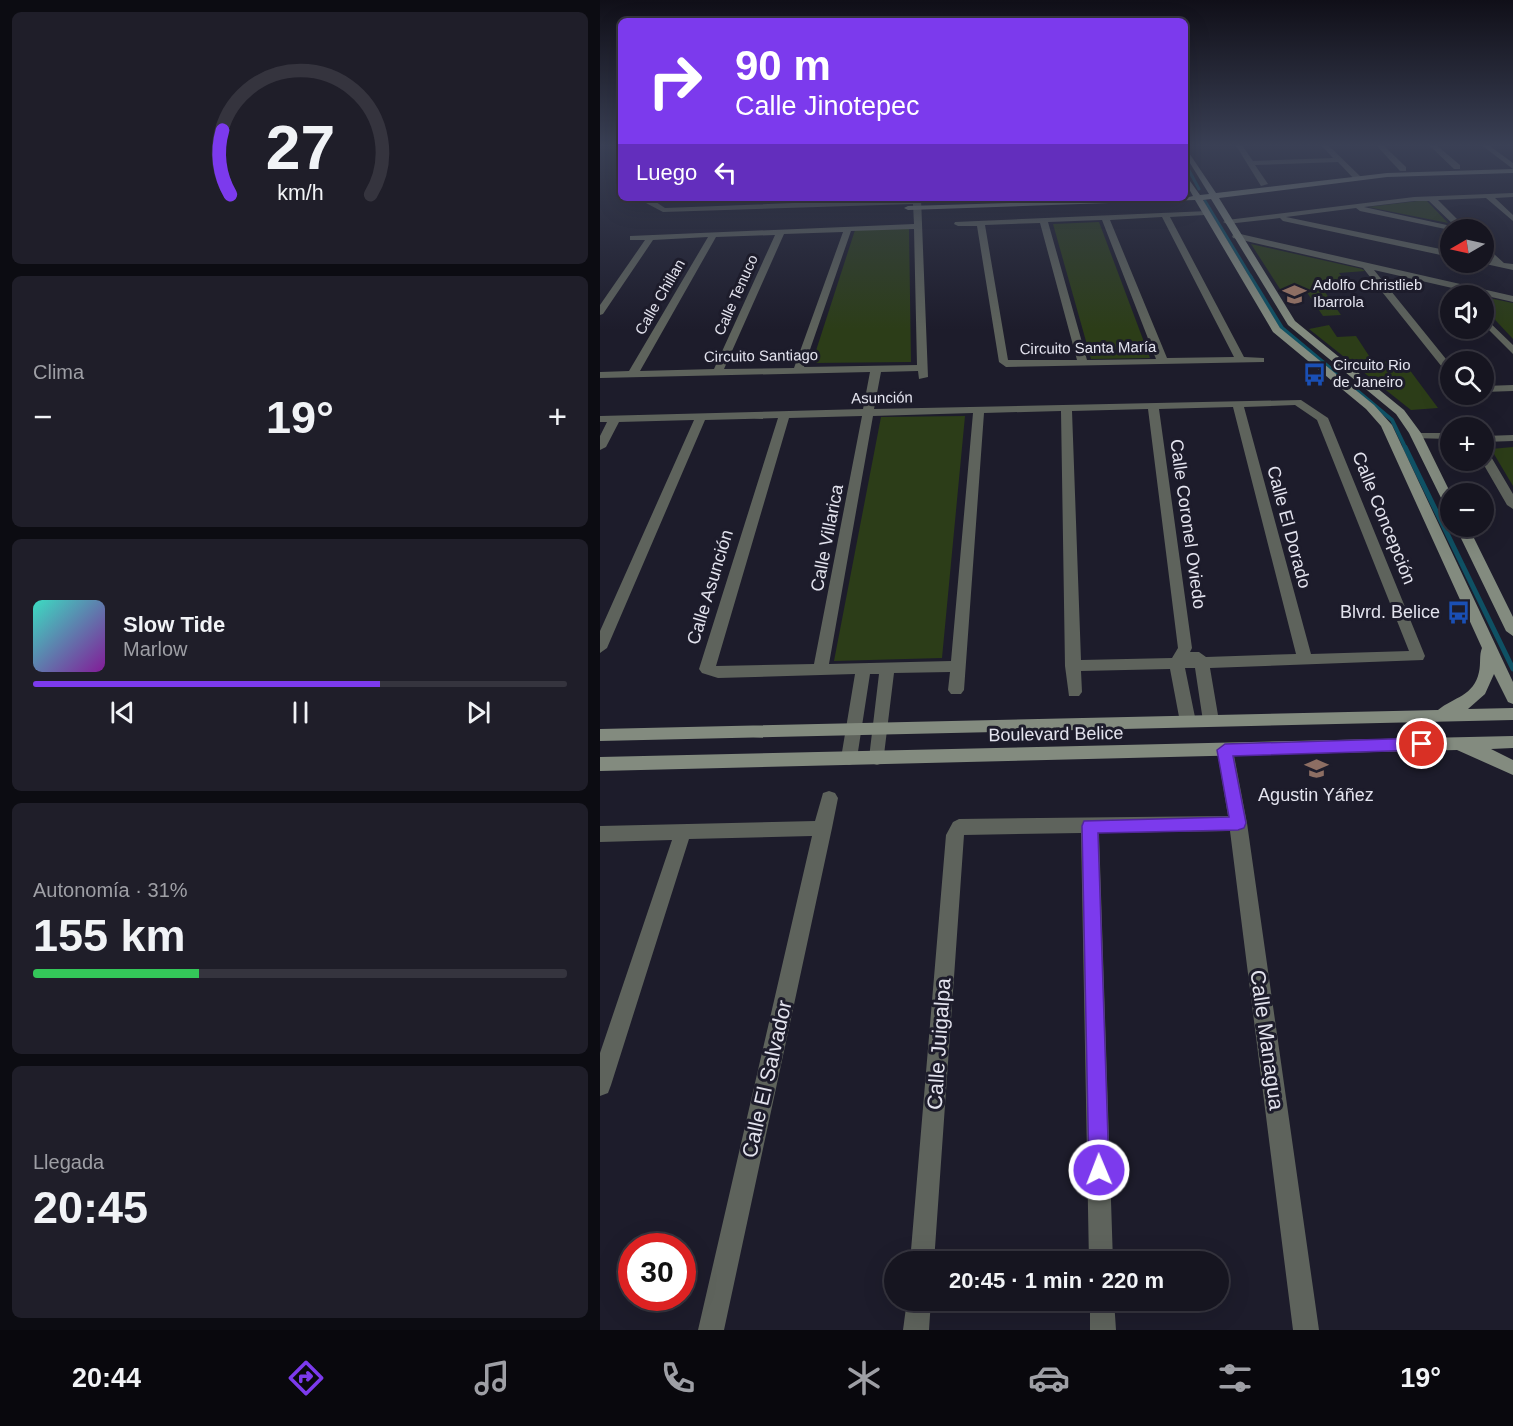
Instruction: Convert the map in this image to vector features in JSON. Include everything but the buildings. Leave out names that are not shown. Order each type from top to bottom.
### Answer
[{"type":"street","points":[[657,206],[663,210],[725,206]]},
{"type":"street","points":[[908,206],[913,226]]},
{"type":"street","points":[[913,226],[917,206]]},
{"type":"street","points":[[1200,206],[1276,330],[1370,407],[1386,425],[1513,698]]},
{"type":"street","points":[[1218,206],[1296,329],[1400,412],[1419,440],[1440,483]]},
{"type":"street","points":[[1229,224],[1272,216],[1356,206]]},
{"type":"street","points":[[1439,206],[1451,219]]},
{"type":"street","points":[[1499,206],[1513,219]]},
{"type":"street","points":[[1347,207],[1440,226]]},
{"type":"street","points":[[958,224],[1207,215]]},
{"type":"street","points":[[1272,216],[1440,252]]},
{"type":"street","points":[[1165,217],[1241,361]]},
{"type":"street","points":[[1105,218],[1163,362]]},
{"type":"street","points":[[1229,224],[1284,220]]},
{"type":"street","points":[[1044,221],[1083,364]]},
{"type":"street","name":"Circuito Santa María","points":[[981,224],[1003,360],[1014,365],[1260,360]]},
{"type":"street","points":[[633,238],[913,226]]},
{"type":"street","name":"Circuito Santiago","points":[[600,375],[798,370],[923,372],[913,226]]},
{"type":"street","points":[[798,370],[848,229]]},
{"type":"street","name":"Calle Tenuco","points":[[718,371],[781,231]]},
{"type":"street","name":"Calle Chillan","points":[[633,374],[714,234]]},
{"type":"street","points":[[600,312],[651,237]]},
{"type":"street","points":[[1236,237],[1448,285]]},
{"type":"street","points":[[1494,257],[1501,264]]},
{"type":"street","points":[[1494,263],[1513,267]]},
{"type":"street","points":[[1367,267],[1440,358]]},
{"type":"street","points":[[1494,295],[1513,299]]},
{"type":"street","points":[[1494,331],[1513,351]]},
{"type":"street","name":"Calle Villarica","points":[[820,670],[876,370]]},
{"type":"street","points":[[1494,389],[1513,388]]},
{"type":"street","name":"Calle Concepción","points":[[979,410],[1297,402],[1322,417],[1418,656],[1073,666]]},
{"type":"street","name":"Calle El Dorado","points":[[1238,404],[1305,659]]},
{"type":"street","name":"Calle Coronel Oviedo","points":[[1153,406],[1185,648]]},
{"type":"street","points":[[1066,408],[1074,692]]},
{"type":"street","points":[[956,690],[979,410]]},
{"type":"street","name":"Asunción","points":[[600,419],[979,410]]},
{"type":"street","name":"Calle Asunción","points":[[785,414],[707,669],[718,672],[958,666]]},
{"type":"street","points":[[600,648],[701,416]]},
{"type":"street","points":[[600,447],[615,418]]},
{"type":"street","points":[[1419,440],[1440,437]]},
{"type":"street","points":[[1494,439],[1513,438]]},
{"type":"street","points":[[1419,440],[1440,443]]},
{"type":"street","points":[[1493,471],[1513,505]]},
{"type":"street","points":[[1466,537],[1513,631]]},
{"type":"street","points":[[1429,716],[1467,704],[1480,693],[1489,662],[1487,642]]},
{"type":"street","points":[[1188,722],[1176,663],[1185,648],[1201,661],[1211,721]]},
{"type":"street","points":[[877,758],[887,668]]},
{"type":"street","points":[[849,758],[864,669]]},
{"type":"street","name":"Boulevard Belice","points":[[600,735],[1513,714]]},
{"type":"street","name":"Boulevard Belice","points":[[600,764],[1513,742]]},
{"type":"street","points":[[1444,743],[1492,756],[1513,768]]},
{"type":"street","name":"Calle Managua","points":[[1225,750],[1238,823],[1306,1330]]},
{"type":"street","name":"Calle El Salvador","points":[[711,1330],[829,798]]},
{"type":"street","points":[[1101,1251],[1090,826],[1238,823]]},
{"type":"street","name":"Calle Juigalpa","points":[[923,1251],[954,847],[959,827],[1090,826]]},
{"type":"street","points":[[600,834],[823,828]]},
{"type":"street","points":[[600,1085],[683,832]]},
{"type":"street","points":[[916,1330],[918,1311]]},
{"type":"street","points":[[1102,1311],[1103,1330]]},
{"type":"green space","points":[[1432,206],[1444,219],[1440,219],[1440,221],[1368,207]]},
{"type":"green space","points":[[1099,222],[1150,358],[1091,359],[1053,224]]},
{"type":"green space","points":[[909,229],[911,362],[812,363],[855,230]]},
{"type":"green space","points":[[1251,244],[1365,271],[1339,273],[1345,281],[1318,282],[1341,315],[1323,316],[1304,288],[1280,289]]},
{"type":"green space","points":[[1494,299],[1513,303],[1513,339],[1494,319]]},
{"type":"green space","points":[[1329,325],[1337,337],[1356,336],[1373,362],[1403,361],[1438,408],[1411,410],[1309,329]]},
{"type":"green space","points":[[965,416],[942,658],[834,661],[881,417]]},
{"type":"green space","points":[[1513,447],[1513,486],[1494,454],[1494,449]]},
{"type":"waterway","points":[[1208,206],[1251,277]]},
{"type":"waterway","points":[[1250,276],[1282,328],[1392,420],[1406,449]]},
{"type":"waterway","points":[[1405,447],[1513,669]]},
{"type":"place","name":"Adolfo Christlieb Ibarrola","points":[[1295,294]]},
{"type":"place","name":"Circuito Rio de Janeiro","points":[[1315,374]]},
{"type":"place","name":"Blvrd. Belice","points":[[1458,612]]},
{"type":"place","name":"Agustin Yáñez","points":[[1316,769]]},
{"type":"route","points":[[1099,1170],[1090,826],[1238,823],[1225,750],[1422,744]]}]
